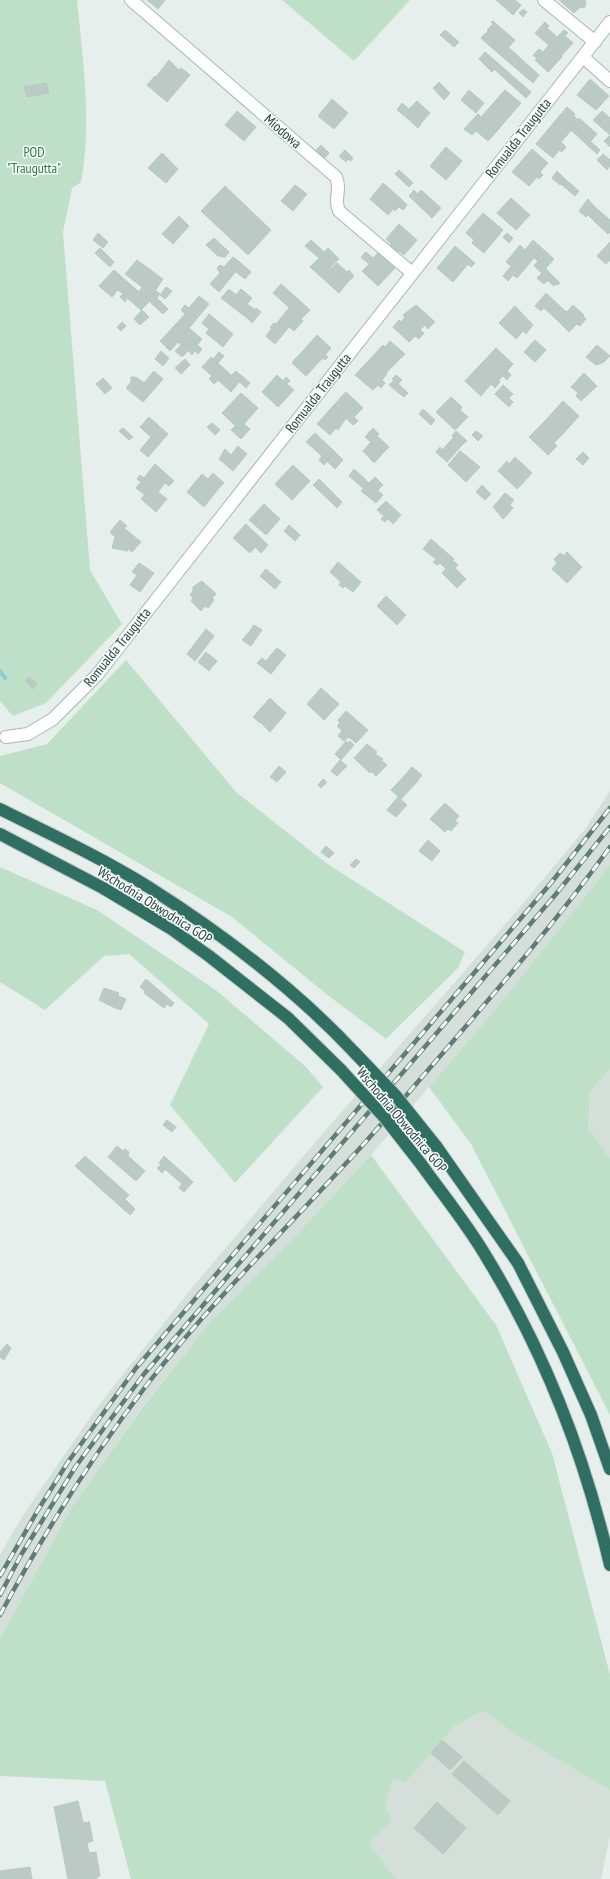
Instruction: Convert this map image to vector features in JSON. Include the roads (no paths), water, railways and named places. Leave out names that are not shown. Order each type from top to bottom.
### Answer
[{"type":"highway","name":"Wschodnia Obwodnica GOP","points":[[0,809],[104,862],[143,884],[230,942],[306,1004],[396,1096],[436,1146],[518,1263],[563,1352],[591,1415],[610,1469]]},
{"type":"highway","name":"Wschodnia Obwodnica GOP","points":[[0,834],[103,888],[170,928],[209,956],[288,1018],[341,1070],[384,1118],[421,1164],[486,1256],[512,1301],[547,1370],[565,1414],[603,1535],[610,1565]]},
{"type":"street","name":"Miodowa","points":[[131,0],[336,177],[339,184],[335,203],[339,211],[412,273]]},
{"type":"street","points":[[544,0],[595,42]]},
{"type":"street","name":"Romualda Traugutta","points":[[2,736],[28,734],[53,719],[97,674],[610,22]]},
{"type":"street","points":[[582,57],[610,81]]},
{"type":"waterway","points":[[0,671],[5,678]]},
{"type":"railway","points":[[0,1576],[68,1462],[136,1368],[551,883],[610,808]]},
{"type":"railway","points":[[0,1595],[21,1555],[76,1466],[144,1374],[556,894],[610,827]]},
{"type":"railway","points":[[0,1615],[51,1525],[88,1467],[149,1382],[200,1321],[361,1147],[464,1029],[549,926],[610,847]]},
{"type":"park label","name":"POD \"Traugutta\"","points":[[34,160]]}]
